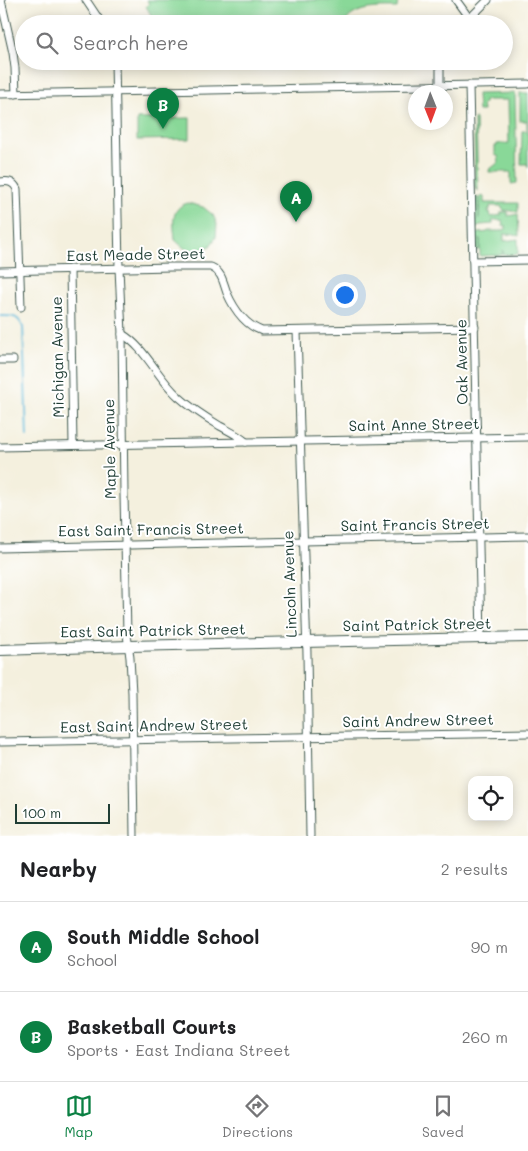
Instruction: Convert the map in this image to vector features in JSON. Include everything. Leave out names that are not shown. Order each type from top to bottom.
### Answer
[{"type":"main road","name":"Saint Patrick Street","points":[[306,642],[528,637]]},
{"type":"main road","name":"East Saint Patrick Street","points":[[0,650],[306,642]]},
{"type":"street","points":[[1,0],[15,68]]},
{"type":"street","points":[[86,0],[96,15]]},
{"type":"street","points":[[456,0],[467,15]]},
{"type":"street","points":[[472,15],[488,0]]},
{"type":"street","points":[[15,70],[16,94]]},
{"type":"street","name":"Maple Avenue","points":[[115,70],[127,634],[132,693],[134,836]]},
{"type":"street","points":[[440,70],[440,85]]},
{"type":"street","points":[[453,86],[528,84]]},
{"type":"street","name":"Oak Avenue","points":[[470,85],[481,638]]},
{"type":"street","points":[[0,94],[408,86]]},
{"type":"street","points":[[0,182],[10,182],[17,189],[21,307]]},
{"type":"street","points":[[473,261],[528,260]]},
{"type":"street","name":"East Meade Street","points":[[0,271],[211,267],[221,275],[231,302],[243,318],[250,325],[262,330],[475,327]]},
{"type":"street","name":"Michigan Avenue","points":[[70,269],[74,445]]},
{"type":"street","name":"Lincoln Avenue","points":[[297,331],[310,836]]},
{"type":"street","points":[[122,334],[136,344],[166,384],[178,396],[195,410],[238,435],[246,442]]},
{"type":"street","points":[[0,360],[13,360]]},
{"type":"street","name":"Saint Anne Street","points":[[0,447],[528,437]]},
{"type":"street","name":"Saint Francis Street","points":[[303,541],[528,536]]},
{"type":"street","name":"East Saint Francis Street","points":[[0,548],[303,541]]},
{"type":"street","name":"Saint Andrew Street","points":[[308,737],[528,733]]},
{"type":"street","name":"East Saint Andrew Street","points":[[0,742],[308,737]]},
{"type":"green space","points":[[147,0],[398,0],[397,8],[367,9],[352,15],[151,15],[146,6],[149,4]]},
{"type":"green space","points":[[515,93],[517,183],[511,184],[511,172],[489,172],[499,162],[498,156],[495,155],[495,146],[497,144],[509,143],[508,100],[485,100],[482,104],[483,111],[478,111],[477,94]]},
{"type":"green space","points":[[520,93],[528,93],[528,121],[520,121]]},
{"type":"green space","points":[[190,118],[190,139],[137,140],[137,119]]},
{"type":"green space","points":[[474,119],[476,119],[478,191],[475,189]]},
{"type":"green space","points":[[527,122],[528,167],[527,164],[521,164],[522,131],[527,131]]},
{"type":"green space","points":[[483,196],[484,203],[518,203],[518,212],[503,210],[501,206],[490,206],[488,212],[490,212],[491,217],[501,215],[501,212],[508,212],[508,216],[518,214],[519,236],[504,234],[504,241],[518,239],[518,254],[503,255],[503,250],[502,255],[480,256],[480,239],[479,250],[476,250],[476,234],[506,229],[502,220],[493,220],[493,224],[480,225],[476,229],[475,198],[478,197],[479,219],[480,197]]},
{"type":"green space","points":[[188,203],[203,207],[213,215],[217,224],[216,237],[210,246],[201,250],[191,251],[175,240],[175,213],[182,205]]},
{"type":"waterway","points":[[0,316],[17,318],[23,327],[27,437]]},
{"type":"place","name":"Basketball Courts","points":[[163,129]]},
{"type":"place","name":"South Middle School","points":[[296,222]]}]
